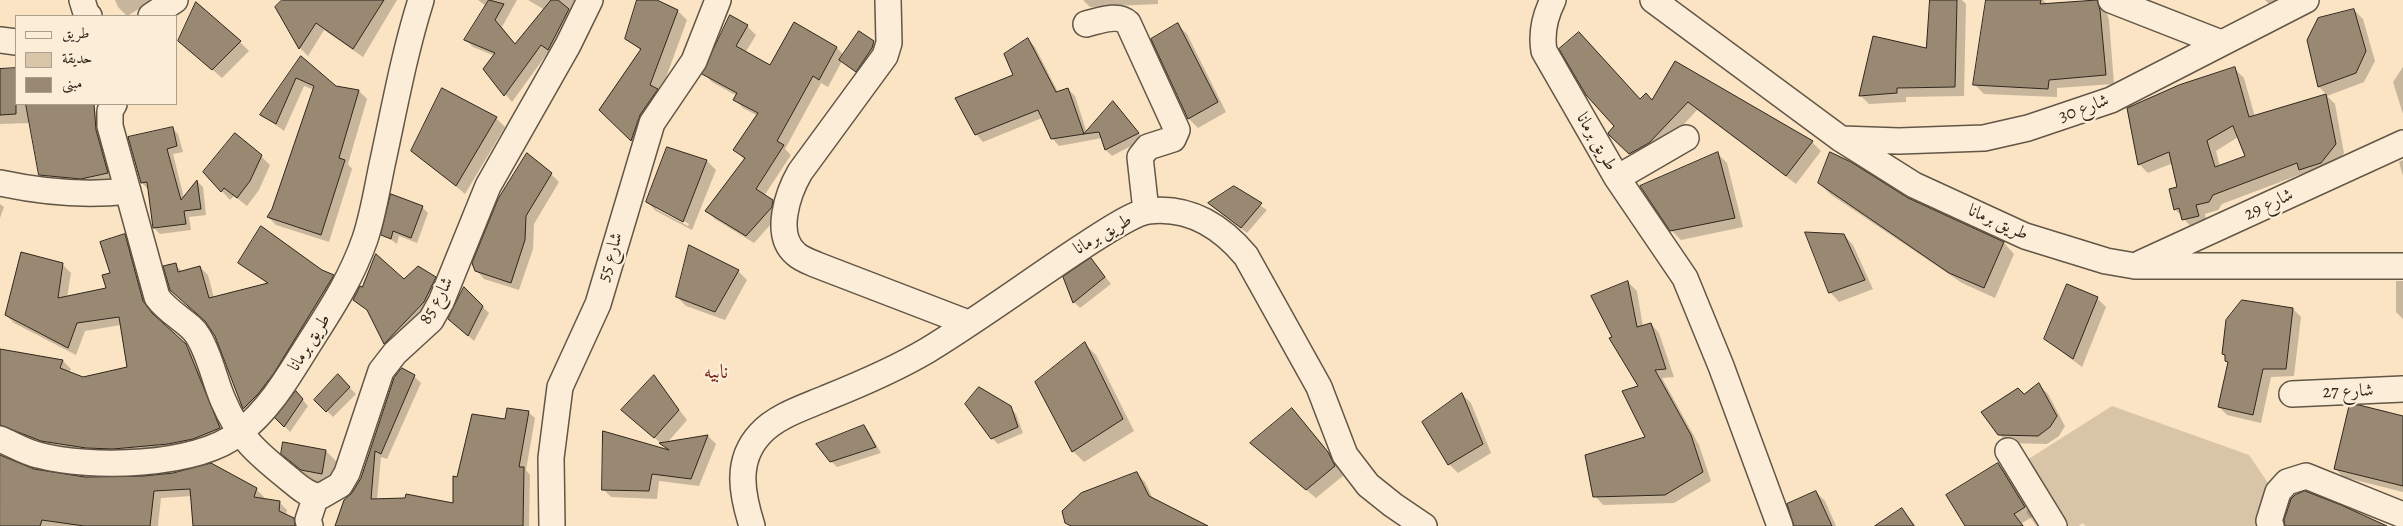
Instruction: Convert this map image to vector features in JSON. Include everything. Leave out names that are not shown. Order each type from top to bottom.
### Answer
[{"type":"street","points":[[82,0],[86,13],[89,15]]},
{"type":"street","points":[[152,15],[175,0]]},
{"type":"street","points":[[177,15],[182,0]]},
{"type":"street","name":"طريق برمانا","points":[[0,439],[37,455],[102,463],[158,460],[197,453],[220,446],[239,433],[276,398],[341,295],[365,237],[408,42],[421,0]]},
{"type":"street","name":"شارع 85","points":[[316,496],[333,491],[344,480],[382,371],[394,353],[422,330],[434,314],[488,186],[568,45],[590,0]]},
{"type":"street","name":"شارع 55","points":[[552,526],[551,458],[560,387],[598,304],[652,123],[694,61],[718,0]]},
{"type":"street","points":[[888,0],[889,43],[884,56],[789,190],[785,206],[786,243],[796,255],[817,265],[968,323]]},
{"type":"street","name":"طريق برمانا","points":[[1553,0],[1545,20],[1542,40],[1544,51],[1617,178],[1685,278],[1721,366],[1780,526]]},
{"type":"street","name":"طريق برمانا","points":[[1653,0],[1841,139],[1914,185],[2025,236],[2106,262],[2135,266],[2403,266]]},
{"type":"street","points":[[2111,0],[2221,43]]},
{"type":"street","name":"شارع 30","points":[[1841,139],[1899,141],[1984,138],[2028,128],[2111,100],[2306,0]]},
{"type":"street","points":[[1086,24],[1117,17],[1124,19],[1128,23],[1177,130],[1173,139],[1148,147],[1140,157],[1146,211]]},
{"type":"street","points":[[0,40],[15,42]]},
{"type":"street","points":[[113,105],[110,111],[110,126],[157,297],[165,308],[197,333],[206,351],[223,400],[239,433],[268,462],[305,491],[316,496],[308,520],[310,526]]},
{"type":"street","points":[[1617,178],[1686,138]]},
{"type":"street","name":"شارع 29","points":[[2135,266],[2403,143]]},
{"type":"street","points":[[0,182],[39,190],[82,194],[128,191]]},
{"type":"street","name":"طريق برمانا","points":[[752,526],[743,490],[742,473],[751,445],[761,432],[787,415],[887,372],[927,350],[1107,231],[1146,211],[1170,210],[1194,215],[1230,237],[1251,264],[1320,387],[1345,456],[1368,485],[1424,526]]},
{"type":"street","name":"شارع 27","points":[[2292,394],[2403,389]]},
{"type":"street","points":[[2008,451],[2054,526]]},
{"type":"street","points":[[2271,526],[2270,521],[2278,492],[2287,482],[2306,476],[2403,514]]},
{"type":"green space","points":[[2112,406],[2249,455],[2283,505],[2264,526],[2086,526],[2082,523],[2079,526],[2036,526],[2026,512],[2034,503],[2016,467]]},
{"type":"building","points":[[282,0],[384,0],[353,49],[316,23],[299,49],[275,7]]},
{"type":"building","points":[[489,0],[504,4],[495,20],[515,44],[551,0],[558,0],[569,9],[548,50],[541,45],[504,96],[483,69],[495,53],[464,40]]},
{"type":"building","points":[[637,0],[657,0],[678,10],[650,85],[658,89],[640,115],[631,141],[599,110],[641,49],[625,39]]},
{"type":"building","points":[[1930,0],[1957,0],[1955,87],[1897,88],[1897,93],[1859,96],[1873,36],[1926,48]]},
{"type":"building","points":[[1986,0],[2041,0],[2040,4],[2097,0],[2100,10],[2106,75],[2049,80],[2048,89],[1973,85]]},
{"type":"building","points":[[196,2],[241,41],[212,70],[178,41]]},
{"type":"building","points":[[2354,9],[2366,51],[2356,73],[2318,87],[2307,40],[2318,18]]},
{"type":"building","points":[[730,15],[748,25],[736,46],[770,65],[794,22],[837,47],[819,80],[813,76],[777,141],[784,145],[756,189],[773,200],[772,207],[746,236],[705,211],[745,158],[733,150],[758,113],[733,100],[737,93],[702,74]]},
{"type":"building","points":[[1178,23],[1218,102],[1188,119],[1151,39]]},
{"type":"building","points":[[859,31],[874,41],[872,48],[856,72],[839,60]]},
{"type":"building","points":[[1579,32],[1640,99],[1646,93],[1652,100],[1675,61],[1813,141],[1786,176],[1688,102],[1649,143],[1629,154],[1609,135],[1608,133],[1614,126],[1586,95],[1559,49]]},
{"type":"building","points":[[1028,38],[1056,92],[1068,88],[1084,134],[1051,139],[1038,110],[975,135],[955,98],[1013,75],[1004,54]]},
{"type":"building","points":[[301,56],[336,86],[359,90],[339,158],[345,160],[321,235],[267,217],[272,209],[314,86],[296,78],[276,124],[260,115]]},
{"type":"building","points":[[2235,67],[2249,117],[2326,94],[2336,144],[2321,163],[2299,170],[2297,163],[2213,195],[2209,202],[2196,205],[2199,216],[2182,220],[2179,208],[2174,210],[2169,189],[2177,187],[2169,152],[2138,165],[2127,108],[2179,85]],"holes":[[[2233,126],[2245,156],[2215,167],[2207,141]]]},
{"type":"building","points":[[15,68],[16,114],[0,115],[0,69]]},
{"type":"building","points":[[442,88],[497,117],[456,186],[411,151]]},
{"type":"building","points":[[1113,101],[1139,133],[1105,150],[1099,132],[1084,134]]},
{"type":"building","points":[[26,105],[94,105],[96,130],[108,173],[81,179],[39,175]]},
{"type":"building","points":[[173,127],[177,146],[167,149],[181,200],[197,180],[201,209],[184,211],[186,224],[153,228],[147,182],[141,183],[128,137]]},
{"type":"building","points":[[235,133],[262,155],[250,181],[237,198],[224,188],[221,192],[203,172]]},
{"type":"building","points":[[667,147],[707,160],[683,222],[646,202]]},
{"type":"building","points":[[1718,152],[1735,218],[1670,231],[1640,186]]},
{"type":"building","points":[[1830,152],[1851,162],[1908,198],[2004,242],[1984,288],[1949,273],[1818,183]]},
{"type":"building","points":[[527,153],[552,173],[526,216],[525,240],[511,283],[475,271],[472,263],[498,199]]},
{"type":"building","points":[[1234,186],[1262,203],[1241,228],[1208,203]]},
{"type":"building","points":[[391,194],[423,206],[411,238],[393,231],[391,239],[381,235]]},
{"type":"building","points":[[261,226],[322,270],[334,275],[274,373],[258,394],[243,409],[215,336],[205,321],[170,290],[163,266],[176,263],[178,272],[200,266],[209,298],[268,283],[238,263]]},
{"type":"building","points":[[1805,232],[1844,234],[1865,280],[1829,293]]},
{"type":"building","points":[[125,234],[143,301],[152,313],[186,344],[220,428],[193,439],[168,444],[113,449],[86,448],[41,441],[0,425],[0,349],[63,360],[60,368],[83,377],[127,367],[119,317],[77,323],[68,348],[5,315],[21,252],[63,263],[58,298],[106,288],[102,275],[110,273],[100,242]]},
{"type":"building","points":[[689,245],[739,270],[715,312],[676,297]]},
{"type":"building","points":[[376,254],[404,279],[418,266],[436,277],[424,302],[384,344],[367,310],[353,300],[360,286],[362,287]]},
{"type":"building","points":[[1091,258],[1105,277],[1073,303],[1063,277]]},
{"type":"building","points":[[1628,281],[1637,327],[1651,323],[1666,369],[1655,370],[1691,435],[1703,472],[1665,495],[1593,497],[1585,455],[1645,437],[1622,391],[1638,386],[1609,338],[1612,337],[1591,296]]},
{"type":"building","points":[[2067,284],[2098,297],[2073,359],[2044,339]]},
{"type":"building","points":[[464,287],[483,306],[468,336],[448,319]]},
{"type":"building","points":[[2242,300],[2293,308],[2286,369],[2263,369],[2253,415],[2218,407],[2228,362],[2225,361],[2225,355],[2222,354],[2226,320]]},
{"type":"building","points":[[1085,342],[1123,419],[1072,452],[1035,382]]},
{"type":"building","points":[[402,368],[415,375],[381,454],[375,451],[371,499],[405,498],[406,494],[453,503],[453,476],[457,477],[472,414],[505,419],[507,408],[529,411],[519,467],[524,467],[523,526],[335,526],[344,500],[352,493],[361,478],[394,378]]},
{"type":"building","points":[[338,374],[350,387],[326,412],[314,400]]},
{"type":"building","points":[[654,375],[679,410],[654,438],[621,410]]},
{"type":"building","points":[[2039,383],[2057,416],[2050,427],[2038,436],[1998,435],[1981,412],[2018,388],[2024,394]]},
{"type":"building","points":[[979,387],[1011,406],[1018,427],[991,439],[965,404]]},
{"type":"building","points":[[296,391],[303,399],[284,427],[275,418]]},
{"type":"building","points":[[1462,393],[1483,444],[1448,465],[1422,422]]},
{"type":"building","points":[[2359,405],[2403,416],[2403,486],[2334,469],[2349,406]]},
{"type":"building","points":[[1292,408],[1328,452],[1335,466],[1306,490],[1250,443]]},
{"type":"building","points":[[864,425],[876,447],[830,462],[816,444]]},
{"type":"building","points":[[603,431],[669,450],[659,443],[708,435],[691,479],[652,474],[649,491],[602,490]]},
{"type":"building","points":[[283,442],[326,450],[322,474],[301,470],[281,454]]},
{"type":"building","points":[[0,455],[34,469],[85,477],[144,476],[173,473],[211,463],[257,488],[254,497],[280,501],[279,511],[294,518],[295,526],[193,526],[190,489],[154,491],[150,526],[84,526],[42,520],[40,526],[0,526]]},
{"type":"building","points":[[1998,463],[2025,507],[2014,514],[2023,526],[1965,526],[1946,495]]},
{"type":"building","points":[[1137,472],[1149,496],[1208,526],[1071,526],[1065,523],[1062,511],[1081,493]]},
{"type":"building","points":[[1816,491],[1832,526],[1794,526],[1787,504]]},
{"type":"building","points":[[2305,491],[2387,526],[2285,526],[2284,520],[2291,499]]},
{"type":"building","points":[[1902,508],[1914,526],[1875,526]]},
{"type":"district","name":"نابيه","points":[[716,373]]}]
